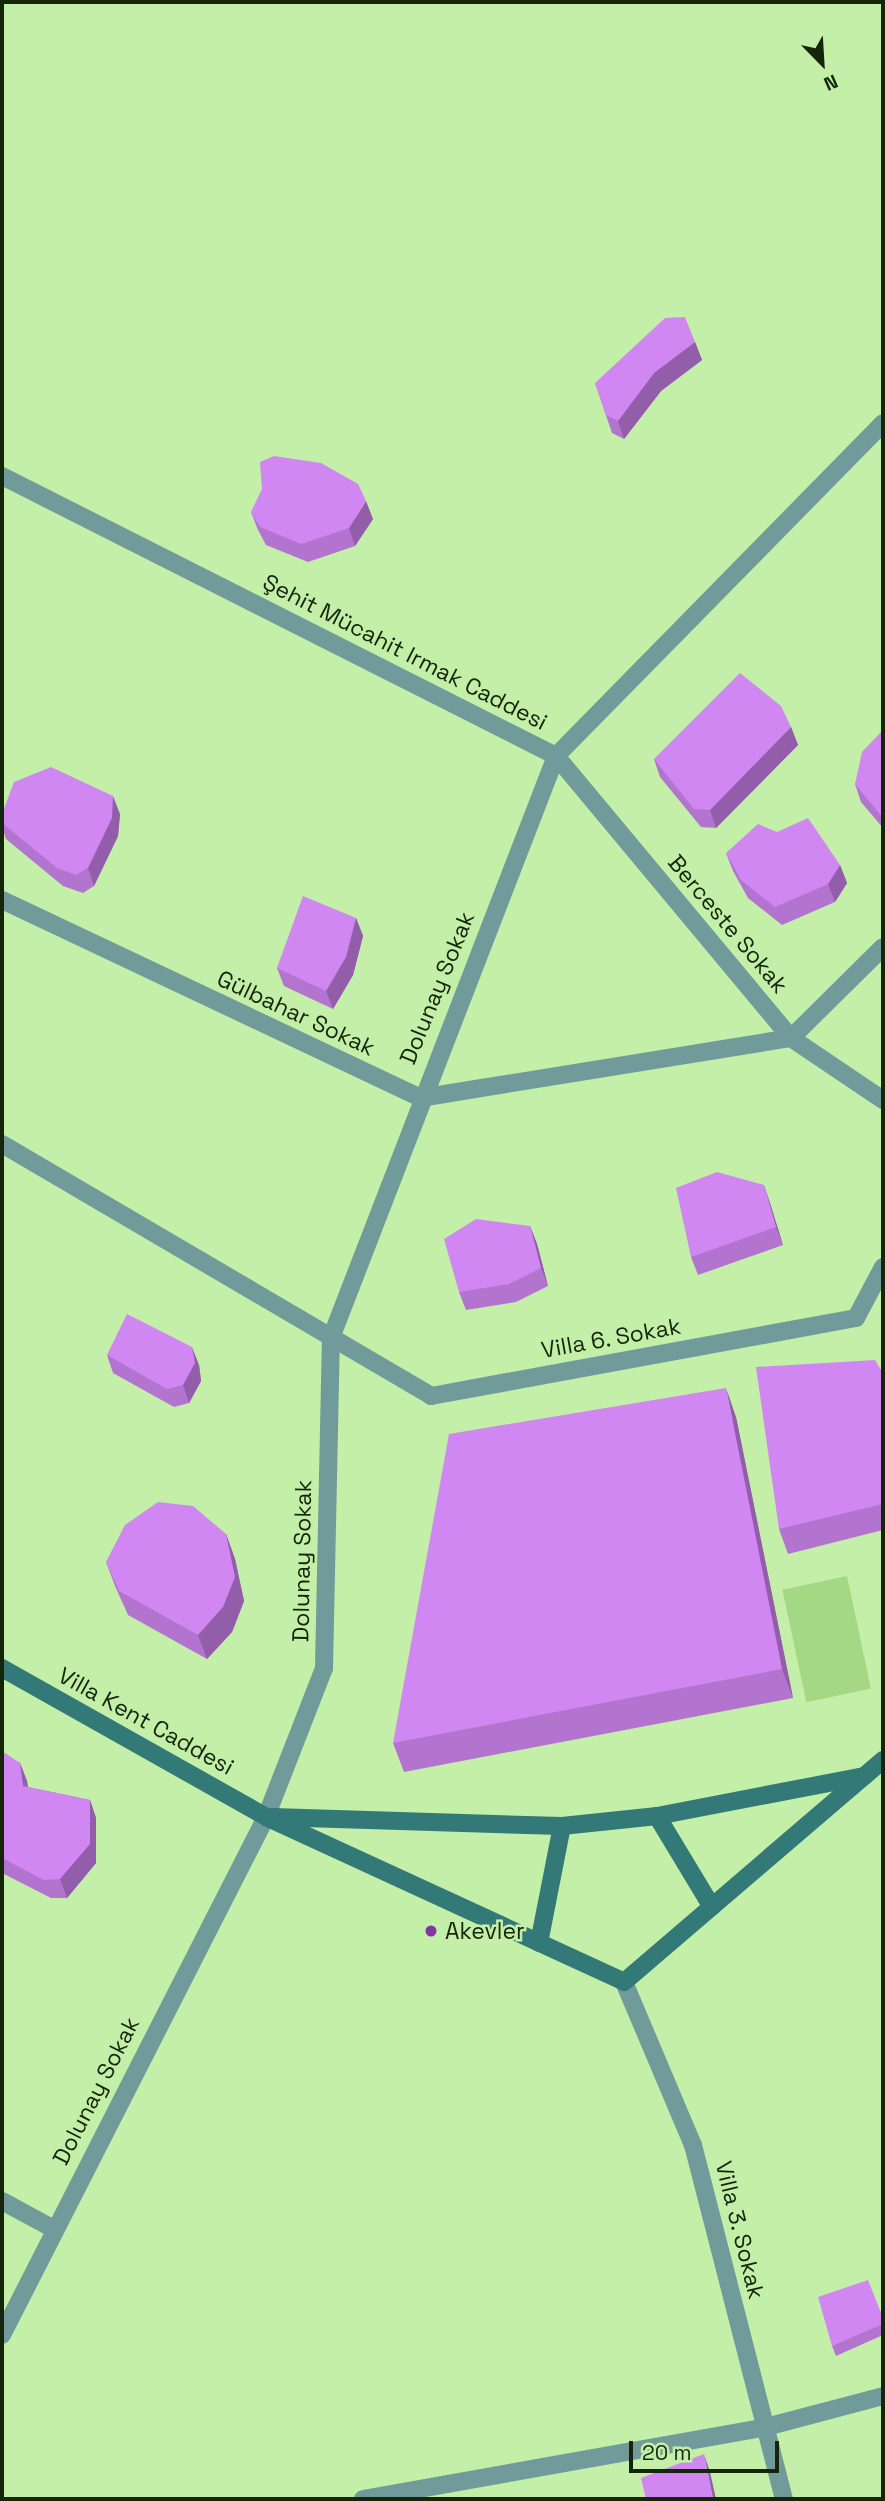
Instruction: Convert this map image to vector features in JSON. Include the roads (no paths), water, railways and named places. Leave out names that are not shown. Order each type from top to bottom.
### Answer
[{"type":"street","name":"Şehit Mücahit Irmak Caddesi","points":[[2,476],[556,756],[883,423]]},
{"type":"street","name":"Berceste Sokak","points":[[556,756],[791,1038],[883,1100]]},
{"type":"street","name":"Dolunay Sokak","points":[[2,2335],[52,2228],[266,1817],[324,1668],[331,1338],[420,1098],[556,756]]},
{"type":"street","name":"Gülbahar Sokak","points":[[2,900],[420,1098]]},
{"type":"street","points":[[420,1098],[791,1038],[883,947]]},
{"type":"street","points":[[2,1144],[331,1338]]},
{"type":"street","name":"Villa 6. Sokak","points":[[331,1338],[431,1396],[856,1318],[883,1267]]},
{"type":"street","name":"Villa Kent Caddesi","points":[[2,1668],[266,1817],[624,1982]]},
{"type":"street","points":[[624,1982],[883,1760]]},
{"type":"street","name":"Villa Kent Caddesi","points":[[266,1817],[562,1826],[657,1816],[865,1776]]},
{"type":"street","points":[[657,1816],[712,1908]]},
{"type":"street","points":[[539,1942],[562,1826]]},
{"type":"street","name":"Villa 3. Sokak","points":[[624,1982],[693,2145],[784,2499]]},
{"type":"street","points":[[2,2202],[52,2228]]},
{"type":"street","points":[[363,2499],[766,2427],[883,2396]]},
{"type":"place","name":"Akevler","points":[[431,1931]]}]
